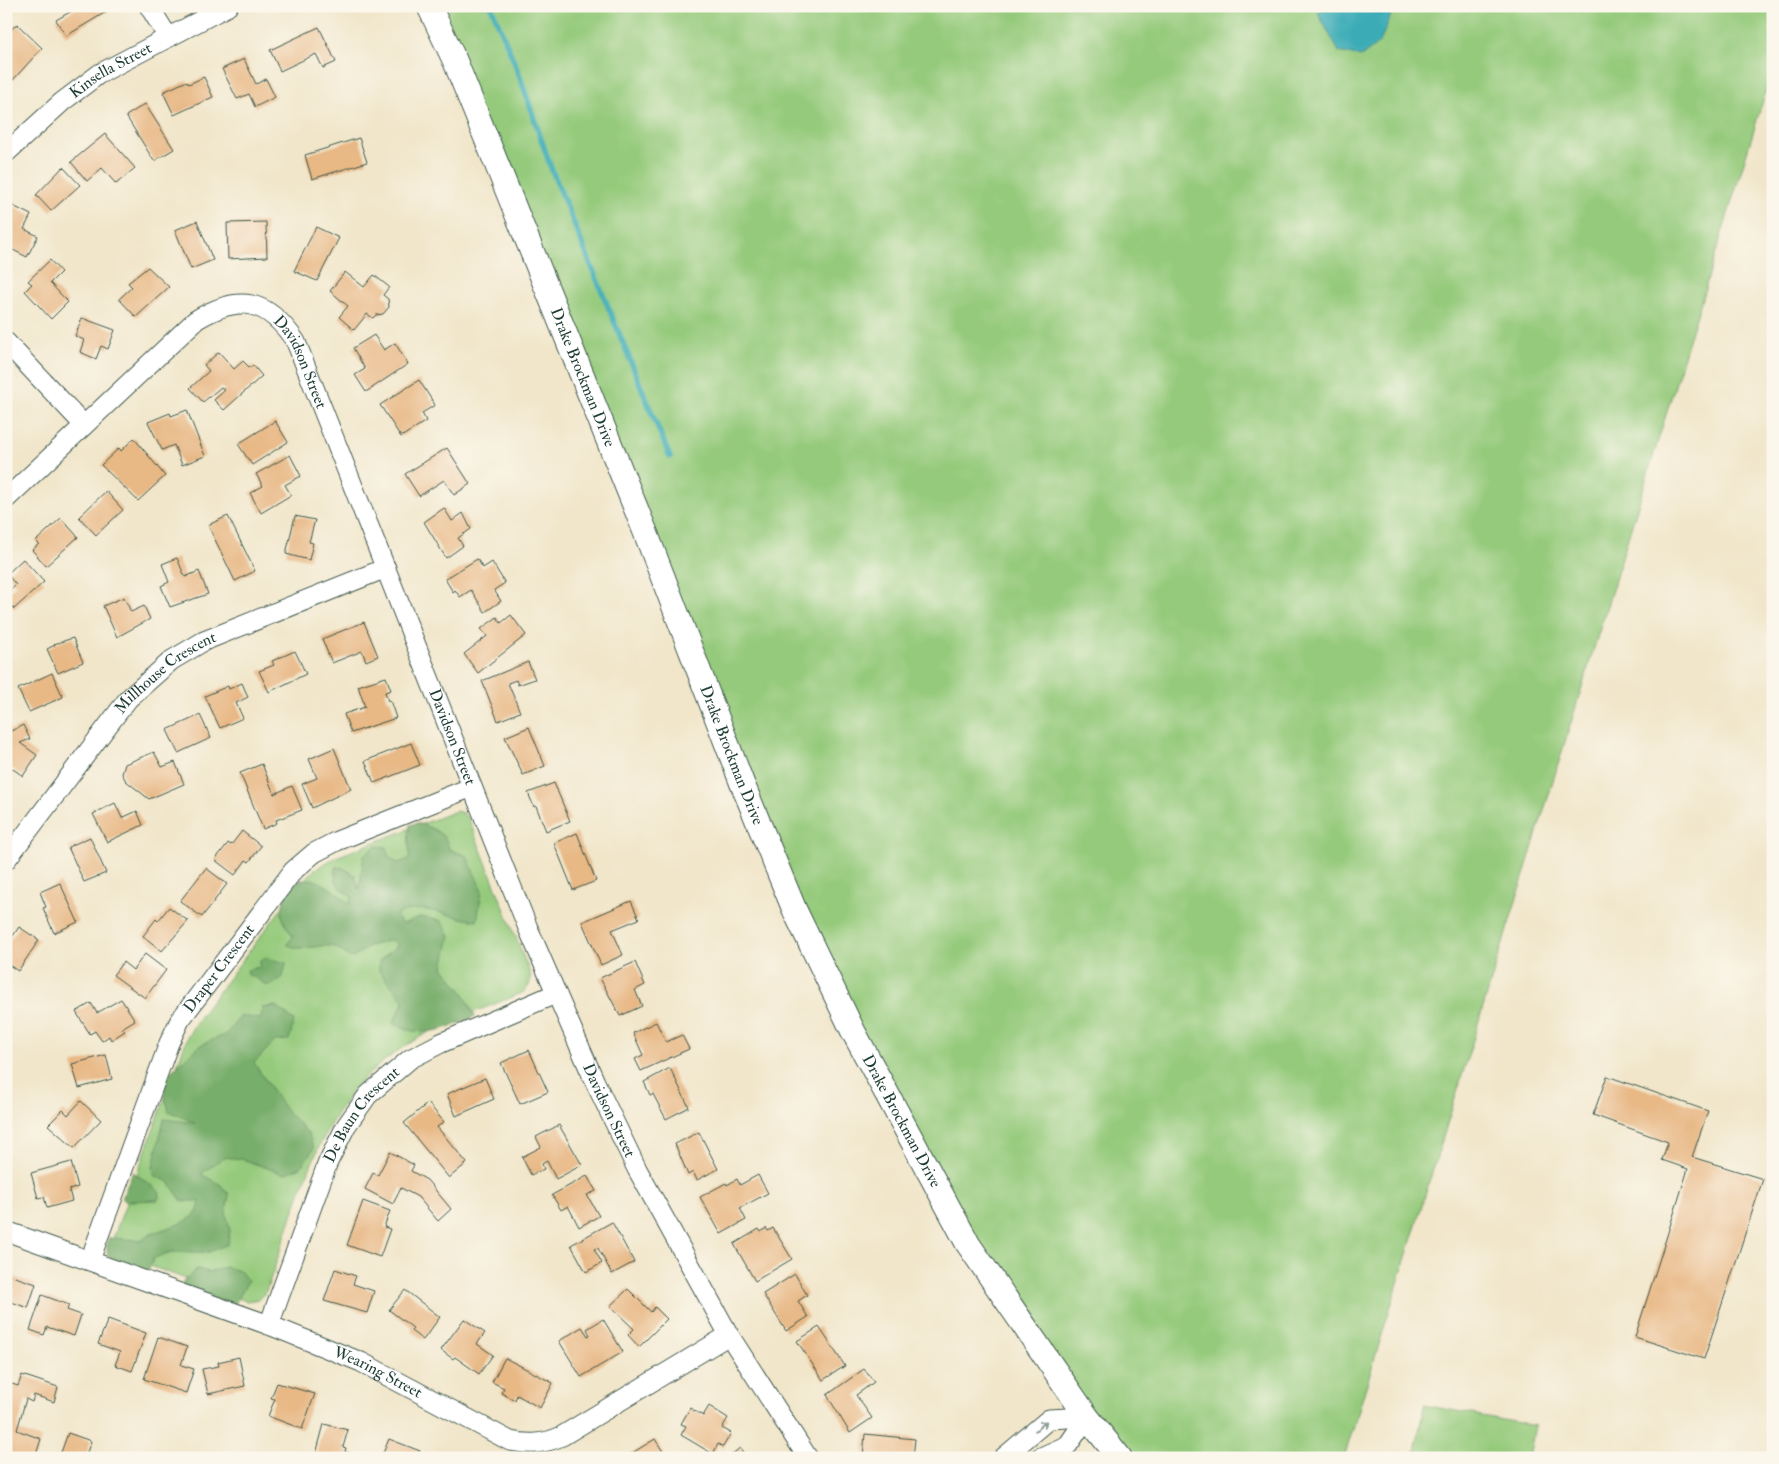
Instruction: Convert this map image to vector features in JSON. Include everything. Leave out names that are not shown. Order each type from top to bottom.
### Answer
[{"type":"main road","name":"Drake Brockman Drive","points":[[429,6],[459,70],[645,531],[742,783],[795,911],[853,1031],[968,1244],[1087,1417],[1120,1458]]},
{"type":"street","points":[[149,6],[168,37]]},
{"type":"street","name":"Kinsella Street","points":[[6,153],[62,102],[99,74],[228,6]]},
{"type":"street","name":"Davidson Street","points":[[6,499],[196,320],[215,308],[236,303],[257,306],[266,310],[283,323],[296,342],[555,994],[637,1169],[729,1335],[808,1458]]},
{"type":"street","points":[[6,342],[84,425]]},
{"type":"street","name":"Millhouse Crescent","points":[[6,860],[128,699],[172,660],[222,634],[386,568]]},
{"type":"street","name":"Draper Crescent","points":[[90,1260],[166,1052],[180,1020],[293,871],[314,853],[337,841],[472,788]]},
{"type":"street","name":"De Baun Crescent","points":[[269,1325],[328,1162],[346,1126],[368,1095],[381,1081],[410,1059],[441,1042],[555,994]]},
{"type":"street","name":"Wearing Street","points":[[6,1231],[269,1325],[361,1362],[510,1441],[530,1445],[552,1441],[562,1436],[729,1335]]},
{"type":"street","points":[[1003,1458],[1049,1419],[1087,1417]]},
{"type":"street","points":[[1039,1458],[1068,1445],[1087,1417]]},
{"type":"green space","points":[[429,6],[1773,6],[1773,68],[1344,1458],[1120,1458],[968,1244],[853,1031]]},
{"type":"green space","points":[[456,811],[463,813],[469,820],[530,973],[530,982],[527,989],[522,993],[447,1023],[419,1038],[395,1053],[359,1084],[344,1102],[316,1153],[266,1291],[260,1299],[246,1301],[123,1256],[113,1244],[114,1236],[188,1036],[198,1019],[297,888],[314,870],[336,857]]},
{"type":"green space","points":[[417,823],[437,831],[448,843],[449,849],[467,856],[482,891],[477,921],[426,910],[406,911],[396,915],[402,924],[421,917],[441,921],[450,936],[443,967],[464,994],[475,1016],[455,1025],[424,1032],[413,1031],[393,1023],[404,1001],[379,971],[379,961],[398,945],[392,940],[369,946],[353,958],[331,946],[292,947],[287,944],[293,937],[282,915],[283,904],[291,887],[300,880],[306,879],[312,879],[324,884],[350,904],[352,897],[340,888],[336,881],[336,867],[343,868],[355,875],[359,889],[364,855],[376,846],[387,847],[389,857],[398,863],[409,859],[408,838],[410,825]]},
{"type":"green space","points":[[266,958],[286,963],[283,977],[271,985],[264,984],[248,975],[247,970],[260,967],[260,960]]},
{"type":"green space","points":[[276,1006],[294,1021],[289,1040],[275,1041],[254,1063],[285,1109],[308,1133],[314,1148],[301,1167],[284,1174],[242,1159],[224,1157],[201,1174],[221,1185],[229,1194],[226,1214],[230,1230],[228,1244],[209,1252],[171,1252],[154,1258],[148,1271],[117,1264],[108,1254],[109,1238],[141,1240],[187,1221],[193,1217],[199,1208],[200,1201],[182,1201],[169,1182],[154,1175],[153,1167],[164,1119],[195,1123],[169,1111],[164,1093],[167,1075],[201,1045],[226,1034],[241,1016],[261,1019],[262,1008]]},
{"type":"green space","points":[[133,1172],[160,1192],[158,1200],[125,1201],[122,1198]]},
{"type":"green space","points":[[225,1267],[240,1271],[248,1281],[234,1306],[182,1290],[183,1282],[197,1269],[209,1272]]},
{"type":"green space","points":[[1424,1405],[1535,1426],[1529,1458],[1414,1458]]},
{"type":"water","points":[[1328,6],[1373,6],[1391,15],[1380,42],[1361,57],[1339,52],[1318,13]]},
{"type":"building","points":[[76,6],[103,6],[106,12],[66,36],[56,20],[77,8]]},
{"type":"building","points":[[17,24],[42,48],[13,80],[6,73],[6,34]]},
{"type":"building","points":[[319,27],[336,62],[323,68],[316,54],[280,71],[270,50]]},
{"type":"building","points":[[244,59],[256,84],[266,79],[275,97],[255,107],[249,94],[237,99],[222,69]]},
{"type":"building","points":[[204,77],[213,97],[174,115],[163,92],[187,81],[189,84]]},
{"type":"building","points":[[145,104],[174,149],[154,161],[126,116]]},
{"type":"building","points":[[105,134],[135,168],[116,184],[102,168],[87,181],[71,162]]},
{"type":"building","points":[[359,138],[367,162],[312,179],[305,155]]},
{"type":"building","points":[[63,167],[80,185],[51,211],[36,195]]},
{"type":"building","points":[[11,205],[31,215],[24,229],[38,236],[27,257],[11,249],[6,258],[6,214]]},
{"type":"building","points":[[197,221],[213,260],[191,269],[175,230]]},
{"type":"building","points":[[266,222],[267,257],[228,259],[227,223]]},
{"type":"building","points":[[316,227],[339,238],[317,281],[294,271]]},
{"type":"building","points":[[50,260],[61,272],[50,283],[68,302],[51,319],[25,291],[32,284],[28,281]]},
{"type":"building","points":[[148,267],[169,287],[136,317],[119,299],[132,287],[128,283]]},
{"type":"building","points":[[345,272],[364,287],[374,275],[389,287],[383,295],[388,299],[389,307],[383,314],[376,315],[373,318],[367,314],[354,330],[339,317],[348,306],[330,291]]},
{"type":"building","points":[[82,318],[115,330],[108,349],[101,346],[96,359],[80,352],[84,340],[75,336]]},
{"type":"building","points":[[374,335],[384,350],[395,343],[408,364],[366,392],[355,375],[365,369],[353,348]]},
{"type":"building","points":[[219,352],[234,369],[243,361],[250,368],[253,365],[262,376],[224,410],[214,400],[225,390],[221,387],[203,402],[190,388],[209,371],[204,365]]},
{"type":"building","points":[[419,380],[435,405],[422,413],[426,421],[401,437],[380,405]]},
{"type":"building","points":[[187,410],[205,456],[182,465],[174,445],[162,450],[148,422],[170,413],[171,416]]},
{"type":"building","points":[[275,421],[288,442],[252,465],[238,444]]},
{"type":"building","points":[[134,438],[165,476],[138,501],[101,465],[119,448],[121,451]]},
{"type":"building","points":[[447,448],[470,484],[454,495],[444,480],[419,496],[405,474]]},
{"type":"building","points":[[290,455],[301,476],[285,485],[291,495],[261,513],[250,493],[263,486],[256,474]]},
{"type":"building","points":[[106,491],[123,510],[96,535],[79,517]]},
{"type":"building","points":[[444,508],[452,521],[463,513],[471,529],[458,538],[463,546],[446,558],[424,522]]},
{"type":"building","points":[[228,516],[255,571],[235,581],[208,525]]},
{"type":"building","points":[[295,516],[315,520],[309,542],[313,543],[309,560],[286,554]]},
{"type":"building","points":[[61,518],[78,537],[46,566],[32,550],[39,544],[36,541]]},
{"type":"building","points":[[177,558],[185,577],[199,571],[208,594],[170,607],[161,586],[169,582],[162,564]]},
{"type":"building","points":[[23,559],[44,582],[14,609],[6,600],[6,594],[16,585],[7,574]]},
{"type":"building","points":[[477,559],[483,568],[492,562],[505,583],[494,590],[501,601],[485,612],[471,590],[460,597],[455,590],[453,592],[445,579]]},
{"type":"building","points":[[124,597],[131,612],[144,606],[150,619],[117,637],[103,606]]},
{"type":"building","points":[[511,615],[526,635],[478,673],[464,654],[487,636],[481,629],[497,617],[501,623]]},
{"type":"building","points":[[364,622],[378,656],[366,661],[362,651],[332,663],[322,639]]},
{"type":"building","points":[[73,638],[83,662],[58,673],[47,649],[54,644]]},
{"type":"building","points":[[295,651],[306,674],[269,692],[259,671],[274,665],[272,661]]},
{"type":"building","points":[[528,662],[535,679],[518,685],[516,680],[508,683],[520,712],[498,721],[482,681]]},
{"type":"building","points":[[52,673],[63,697],[29,712],[18,689]]},
{"type":"building","points":[[386,677],[391,690],[385,692],[396,718],[351,733],[344,714],[365,707],[358,686]]},
{"type":"building","points":[[242,683],[248,697],[236,703],[243,718],[220,728],[205,696],[228,686],[229,689]]},
{"type":"building","points":[[200,715],[211,738],[178,753],[167,730]]},
{"type":"building","points":[[6,721],[11,731],[23,725],[30,739],[20,743],[37,755],[23,776],[6,764]]},
{"type":"building","points":[[529,727],[545,766],[523,775],[505,737]]},
{"type":"building","points":[[411,743],[420,765],[374,783],[365,761]]},
{"type":"building","points":[[334,748],[351,789],[312,808],[302,784],[317,778],[309,759]]},
{"type":"building","points":[[154,752],[162,767],[175,762],[184,784],[149,799],[126,781],[122,774],[125,764]]},
{"type":"building","points":[[262,764],[274,794],[292,786],[302,810],[276,820],[277,823],[263,829],[240,773]]},
{"type":"building","points":[[554,783],[570,821],[546,831],[536,806],[534,807],[528,793]]},
{"type":"building","points":[[115,803],[122,818],[137,811],[143,825],[107,842],[93,814]]},
{"type":"building","points":[[242,831],[261,846],[249,862],[246,860],[235,875],[215,860],[228,843],[231,845]]},
{"type":"building","points":[[577,833],[596,881],[573,890],[554,843]]},
{"type":"building","points":[[90,837],[106,873],[84,882],[68,847]]},
{"type":"building","points":[[206,868],[227,884],[202,917],[180,901]]},
{"type":"building","points":[[60,883],[78,922],[54,933],[43,908],[46,907],[40,892]]},
{"type":"building","points":[[631,901],[639,919],[612,930],[623,955],[601,965],[582,922]]},
{"type":"building","points":[[169,907],[188,921],[162,951],[143,936],[156,919],[158,921]]},
{"type":"building","points":[[19,927],[39,940],[18,971],[6,963],[6,946]]},
{"type":"building","points":[[145,954],[166,970],[145,998],[113,975],[123,962],[133,970]]},
{"type":"building","points":[[635,962],[645,985],[635,990],[642,1006],[620,1016],[600,978]]},
{"type":"building","points":[[121,999],[135,1020],[122,1028],[125,1031],[111,1040],[109,1036],[102,1041],[95,1031],[90,1034],[76,1012],[91,1003],[97,1013]]},
{"type":"building","points":[[656,1022],[666,1042],[682,1035],[689,1049],[641,1071],[635,1059],[643,1055],[633,1033]]},
{"type":"building","points":[[529,1050],[548,1092],[520,1104],[501,1063]]},
{"type":"building","points":[[106,1055],[112,1079],[79,1088],[72,1064]]},
{"type":"building","points":[[670,1068],[689,1107],[666,1119],[653,1094],[650,1095],[644,1082]]},
{"type":"building","points":[[1607,1076],[1708,1111],[1692,1157],[1763,1179],[1704,1359],[1635,1337],[1688,1169],[1662,1160],[1668,1142],[1593,1115]]},
{"type":"building","points":[[485,1078],[494,1099],[456,1116],[447,1094]]},
{"type":"building","points":[[81,1101],[101,1120],[74,1148],[48,1125],[63,1110],[68,1115]]},
{"type":"building","points":[[428,1103],[444,1122],[437,1127],[467,1163],[449,1178],[404,1123]]},
{"type":"building","points":[[559,1125],[582,1165],[556,1179],[547,1161],[542,1164],[544,1169],[531,1175],[522,1157],[541,1147],[536,1137]]},
{"type":"building","points":[[699,1132],[718,1169],[697,1180],[693,1172],[688,1175],[675,1144]]},
{"type":"building","points":[[390,1152],[414,1165],[411,1171],[427,1180],[451,1209],[438,1221],[418,1197],[401,1188],[393,1204],[365,1189],[373,1173],[378,1175]]},
{"type":"building","points":[[71,1162],[78,1187],[69,1190],[72,1201],[47,1208],[44,1197],[38,1198],[31,1173]]},
{"type":"building","points":[[758,1175],[768,1193],[740,1208],[746,1220],[721,1234],[700,1197],[726,1183],[727,1185],[737,1179],[740,1185]]},
{"type":"building","points":[[587,1176],[596,1191],[587,1195],[599,1216],[579,1227],[568,1206],[561,1210],[552,1195]]},
{"type":"building","points":[[363,1201],[390,1211],[384,1227],[390,1229],[380,1257],[347,1245]]},
{"type":"building","points":[[612,1222],[634,1262],[612,1274],[598,1248],[594,1249],[602,1263],[586,1272],[571,1245]]},
{"type":"building","points":[[766,1228],[768,1231],[773,1228],[792,1259],[755,1281],[734,1244],[759,1229],[761,1232]]},
{"type":"building","points":[[335,1269],[356,1276],[353,1284],[374,1291],[367,1313],[324,1301]]},
{"type":"building","points":[[6,1274],[36,1284],[28,1308],[6,1300]]},
{"type":"building","points":[[795,1274],[807,1295],[798,1301],[808,1317],[786,1331],[763,1294]]},
{"type":"building","points":[[628,1289],[651,1312],[655,1307],[667,1319],[639,1347],[628,1335],[634,1329],[610,1306]]},
{"type":"building","points":[[405,1290],[440,1317],[423,1340],[411,1331],[413,1328],[389,1310]]},
{"type":"building","points":[[42,1295],[69,1305],[67,1310],[81,1315],[74,1336],[47,1327],[44,1335],[30,1330]]},
{"type":"building","points":[[108,1319],[146,1333],[132,1371],[115,1365],[120,1352],[98,1344]]},
{"type":"building","points":[[464,1319],[485,1333],[477,1344],[493,1355],[479,1374],[455,1357],[453,1359],[441,1350]]},
{"type":"building","points":[[603,1319],[623,1352],[581,1377],[559,1341],[582,1327],[588,1336],[590,1335],[587,1329]]},
{"type":"building","points":[[819,1327],[845,1366],[823,1380],[797,1341]]},
{"type":"building","points":[[158,1337],[187,1347],[181,1365],[194,1369],[186,1393],[144,1379]]},
{"type":"building","points":[[239,1357],[245,1386],[208,1394],[202,1369],[219,1366],[218,1362]]},
{"type":"building","points":[[505,1358],[553,1383],[540,1408],[517,1395],[515,1400],[501,1393],[504,1388],[492,1382]]},
{"type":"building","points":[[864,1369],[874,1382],[856,1395],[872,1418],[850,1433],[827,1395]]},
{"type":"building","points":[[22,1375],[58,1387],[54,1402],[34,1395],[32,1402],[26,1399],[17,1430],[41,1439],[35,1458],[15,1458],[6,1455],[6,1392],[9,1383],[18,1386]]},
{"type":"building","points":[[277,1383],[315,1394],[302,1429],[268,1416],[275,1399],[271,1398]]},
{"type":"building","points":[[709,1406],[728,1418],[722,1428],[731,1433],[723,1447],[718,1444],[713,1454],[681,1435],[686,1426],[681,1424],[690,1408],[703,1416]]},
{"type":"building","points":[[324,1424],[348,1430],[343,1447],[346,1448],[345,1452],[350,1453],[349,1458],[315,1458]]},
{"type":"building","points":[[68,1433],[91,1441],[85,1458],[59,1458]]},
{"type":"building","points":[[865,1434],[915,1439],[913,1458],[863,1458]]},
{"type":"building","points":[[389,1439],[420,1451],[417,1458],[381,1458]]},
{"type":"building","points":[[655,1439],[667,1458],[624,1458]]},
{"type":"building","points":[[740,1448],[747,1458],[727,1458]]},
{"type":"waterway","points":[[491,6],[518,71],[551,168],[670,457]]}]
